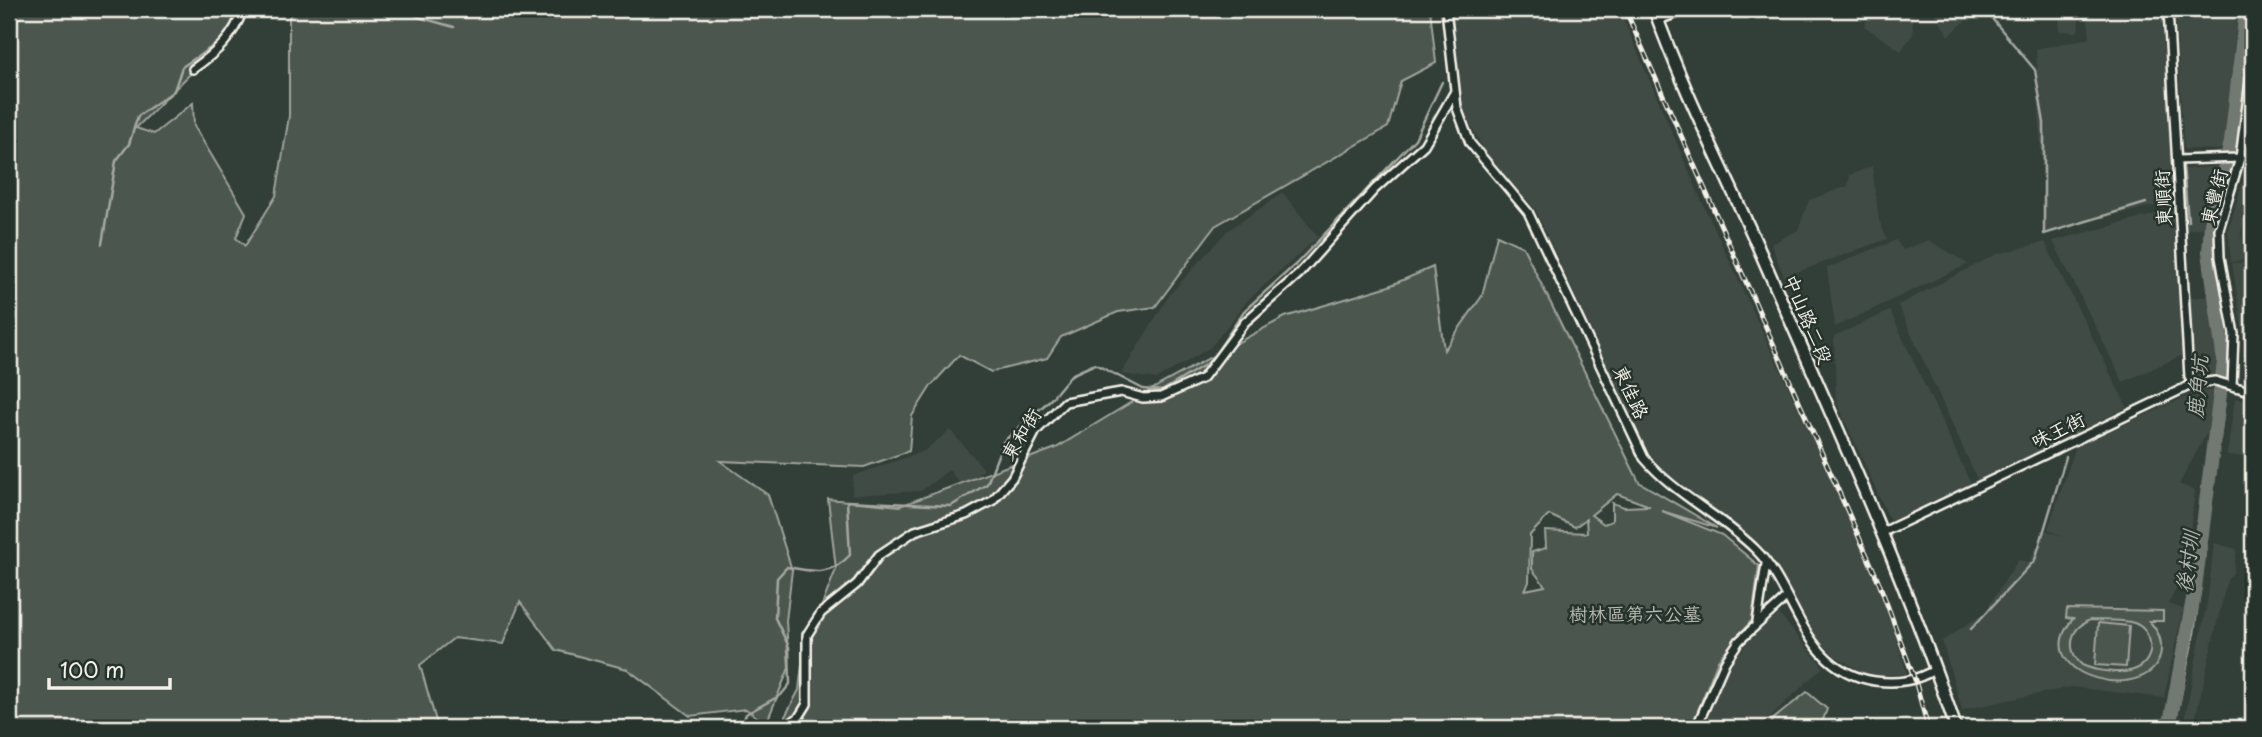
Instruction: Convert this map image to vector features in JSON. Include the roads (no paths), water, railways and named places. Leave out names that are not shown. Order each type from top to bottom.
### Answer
[{"type":"main road","name":"中山路二段","points":[[1654,9],[1881,533],[1936,669],[1956,728]]},
{"type":"street","points":[[193,69],[217,53],[237,27],[243,9]]},
{"type":"street","name":"東佳路","points":[[1446,9],[1454,93],[1471,143],[1528,212],[1644,458],[1661,477],[1756,551],[1813,644],[1838,666],[1857,678],[1890,682],[1915,680],[1936,669]]},
{"type":"street","points":[[1658,20],[1689,9]]},
{"type":"street","name":"東順街","points":[[2168,9],[2189,377],[2193,384]]},
{"type":"street","name":"東豐街","points":[[2232,386],[2235,334],[2220,257],[2219,229],[2237,158],[2253,58]]},
{"type":"street","name":"東和街","points":[[784,728],[799,717],[807,704],[807,635],[821,613],[857,584],[879,555],[915,531],[966,515],[992,501],[1012,478],[1036,431],[1065,402],[1121,392],[1143,398],[1161,397],[1203,378],[1245,322],[1299,274],[1375,189],[1424,145],[1454,93]]},
{"type":"street","points":[[2177,160],[2237,158]]},
{"type":"street","name":"味王街","points":[[1881,533],[2193,384],[2215,381],[2253,391]]},
{"type":"street","points":[[1757,622],[1766,564]]},
{"type":"street","points":[[1696,728],[1725,662],[1757,622],[1786,598]]},
{"type":"waterway","points":[[232,28],[236,9]]},
{"type":"waterway","points":[[407,9],[418,17],[454,27]]},
{"type":"waterway","points":[[1984,9],[2035,70],[2044,123],[2044,234],[2146,203]]},
{"type":"waterway","name":"鹿角坑","points":[[2169,728],[2195,588],[2224,362],[2209,252],[2211,223],[2231,142],[2246,9]]},
{"type":"waterway","points":[[102,244],[116,161],[129,144],[138,116],[174,91],[182,67],[222,40]]},
{"type":"waterway","points":[[741,728],[746,714],[781,695],[790,684],[789,647],[775,618],[777,578],[787,567],[821,571],[836,566],[850,555],[847,501],[951,506],[987,484],[1003,442],[1051,399],[1071,375],[1095,364],[1143,389],[1162,391],[1211,361],[1244,311],[1296,264],[1415,139],[1442,82]]},
{"type":"waterway","points":[[2183,165],[2188,221]]},
{"type":"waterway","name":"後村圳","points":[[2174,728],[2194,633],[2225,398]]},
{"type":"waterway","points":[[1971,629],[2035,560],[2066,457]]},
{"type":"railway","points":[[1625,9],[1878,580],[1915,680],[1928,728]]},
{"type":"park label","name":"樹林區第六公墓","points":[[1635,614]]}]
